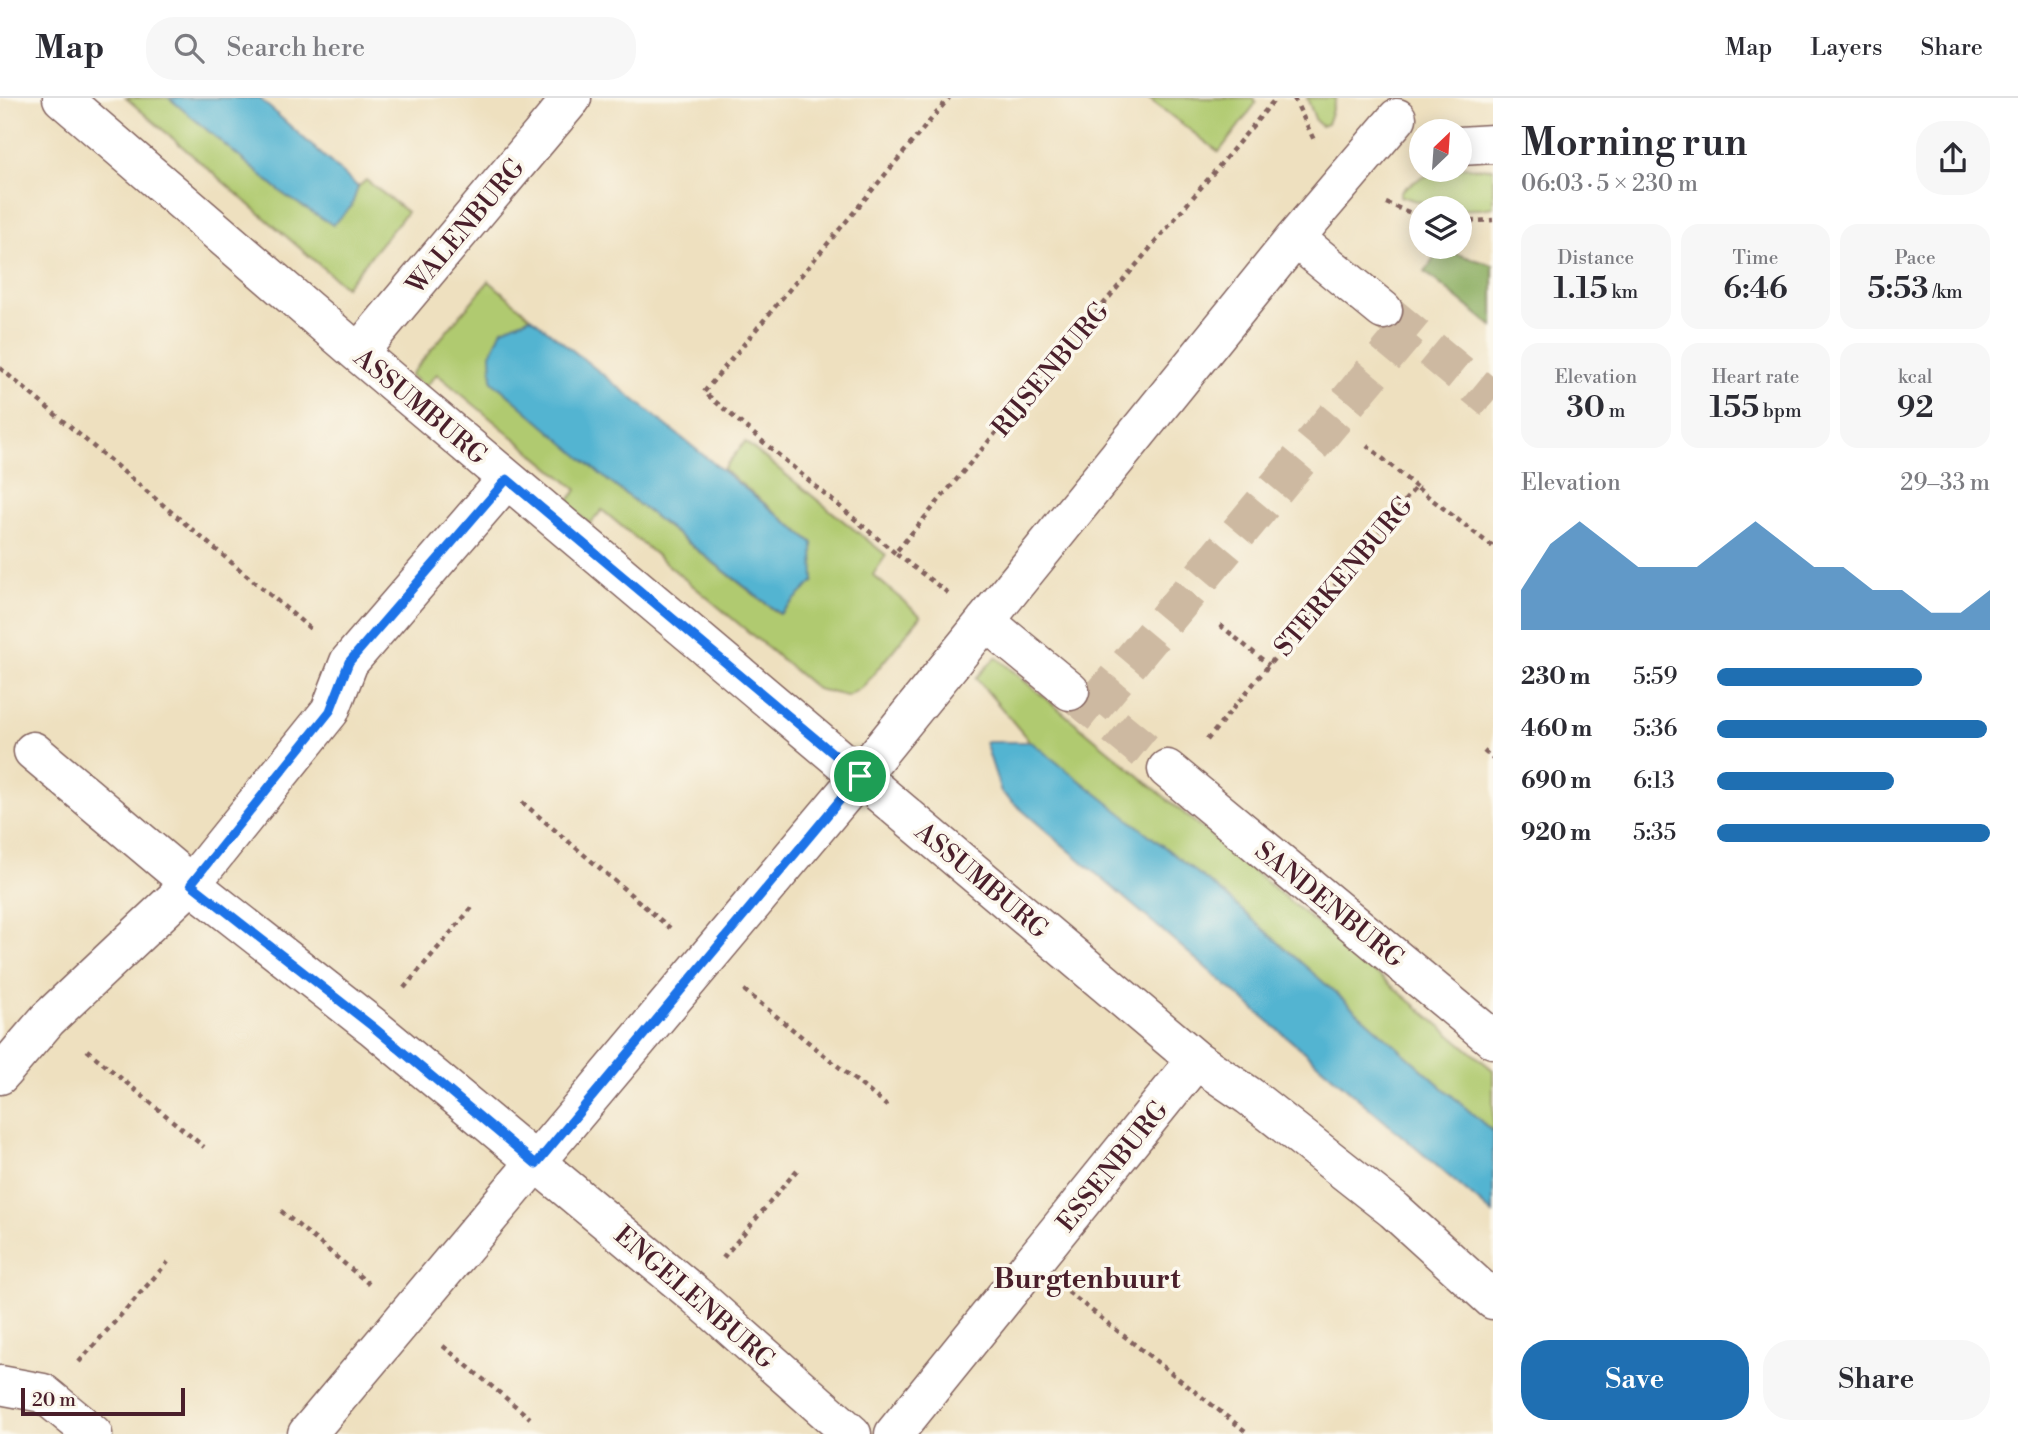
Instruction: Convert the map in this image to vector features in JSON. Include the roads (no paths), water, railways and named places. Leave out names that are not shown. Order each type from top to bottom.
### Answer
[{"type":"street","name":"ASSUMBURG","points":[[62,98],[358,353],[1196,1060],[1249,1096],[1394,1210],[1493,1300]]},
{"type":"street","name":"WALENBURG","points":[[358,353],[572,98]]},
{"type":"street","points":[[307,1434],[860,776],[1295,238],[1399,117]]},
{"type":"street","points":[[1472,145],[1493,144]]},
{"type":"street","points":[[1295,238],[1383,310]]},
{"type":"street","points":[[0,1075],[48,1019],[191,884],[330,711],[349,662],[507,479]]},
{"type":"street","points":[[985,621],[1070,691]]},
{"type":"street","name":"ENGELENBURG","points":[[33,751],[191,884],[372,1026],[694,1294],[852,1434]]},
{"type":"street","name":"SANDENBURG","points":[[1167,769],[1493,1039]]},
{"type":"street","name":"ESSENBURG","points":[[894,1434],[1196,1060]]},
{"type":"street","points":[[0,1385],[43,1393],[93,1434]]},
{"type":"water","points":[[169,98],[259,98],[358,187],[351,207],[333,225],[286,196]]},
{"type":"water","points":[[531,317],[813,543],[814,581],[780,614],[606,479],[492,381],[491,354],[502,329]]},
{"type":"water","points":[[985,742],[1031,742],[1219,890],[1493,1132],[1493,1214],[1001,792]]},
{"type":"tunnel","points":[[1387,313],[1493,401]]},
{"type":"tunnel","points":[[1092,708],[1408,330]]},
{"type":"tunnel","points":[[1071,691],[1167,769]]},
{"type":"district","name":"Burgtenbuurt","points":[[1087,1278]]}]
